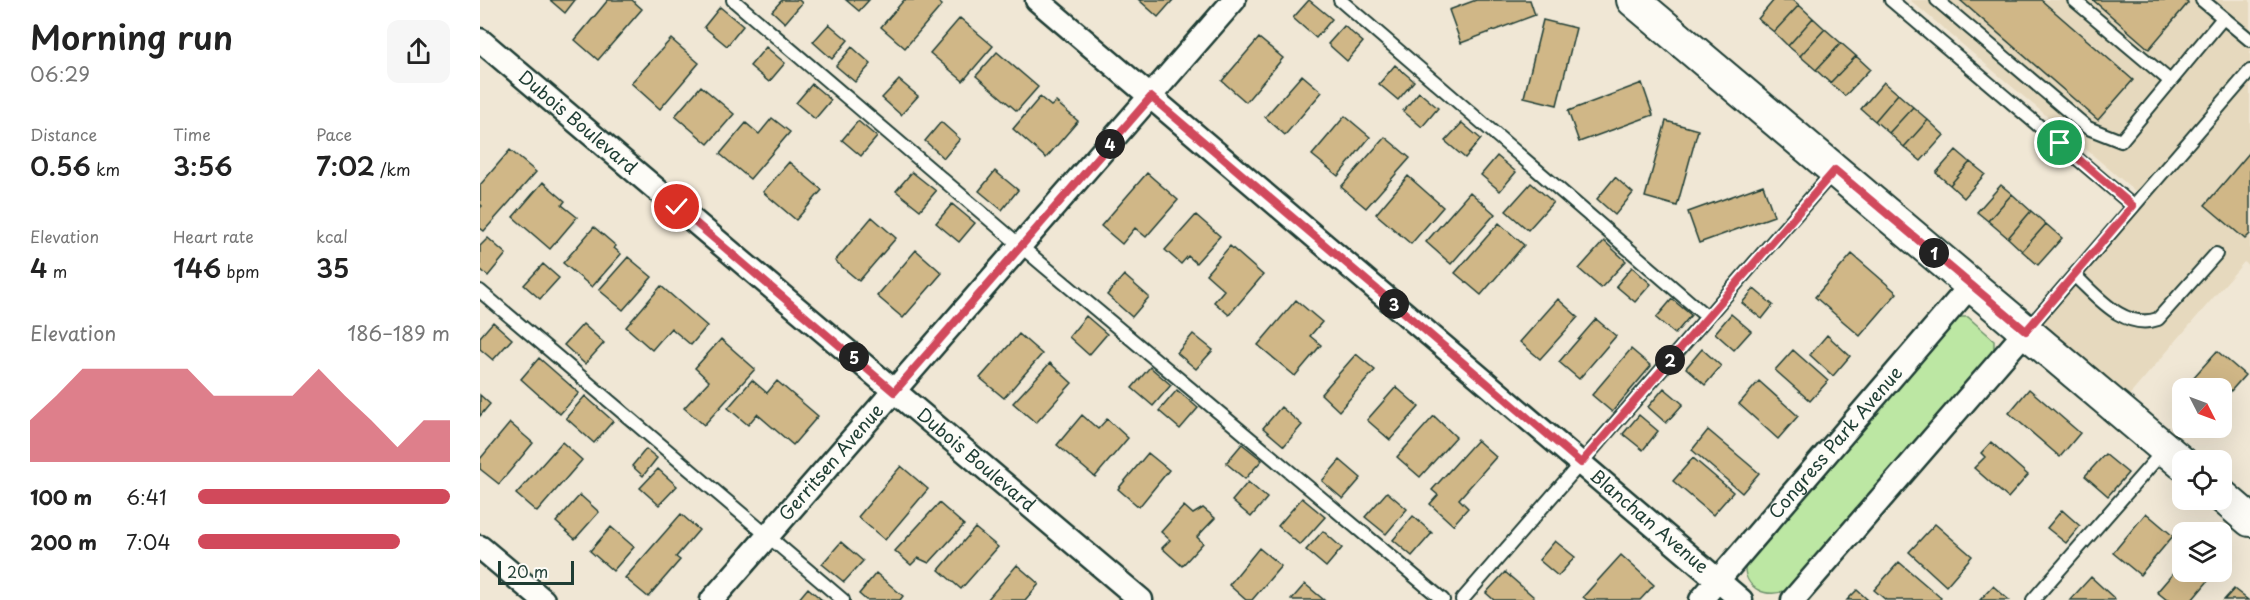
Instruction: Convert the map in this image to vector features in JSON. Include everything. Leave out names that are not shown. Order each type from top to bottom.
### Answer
[{"type":"main road","points":[[1633,0],[2172,453]]},
{"type":"main road","points":[[2232,505],[2250,520]]},
{"type":"street","name":"Blanchan Avenue","points":[[1037,0],[1741,600]]},
{"type":"street","name":"Gerritsen Avenue","points":[[712,600],[1234,0]]},
{"type":"street","name":"Dubois Boulevard","points":[[480,40],[1141,600]]},
{"type":"street","name":"Congress Park Avenue","points":[[1701,600],[1971,285]]},
{"type":"street","points":[[1793,600],[2026,331]]},
{"type":"street","points":[[480,547],[543,600]]},
{"type":"lane","points":[[733,0],[1021,246],[1443,600]]},
{"type":"lane","points":[[1340,0],[1707,317]]},
{"type":"lane","points":[[1891,0],[2133,206]]},
{"type":"lane","points":[[1937,0],[2088,128],[2121,141],[2223,18]]},
{"type":"lane","points":[[2074,0],[2170,81]]},
{"type":"lane","points":[[2202,0],[2250,40]]},
{"type":"lane","points":[[2026,331],[2250,71]]},
{"type":"lane","points":[[1462,600],[1835,170]]},
{"type":"lane","points":[[2074,275],[2118,314],[2132,320],[2147,322],[2158,318],[2216,254]]},
{"type":"lane","points":[[480,291],[843,600]]},
{"type":"lane","points":[[2038,598],[2172,457]]},
{"type":"shaded area","points":[[1910,0],[2250,0],[2250,266],[2244,262],[2121,405],[2029,329],[2141,196]]},
{"type":"green space","points":[[1968,317],[1994,340],[1994,351],[1991,356],[1788,589],[1765,593],[1752,586],[1745,573],[1745,564],[1954,320]]},
{"type":"building","points":[[550,0],[575,0],[565,13]]},
{"type":"building","points":[[608,0],[632,0],[642,9],[598,60],[575,40]]},
{"type":"building","points":[[782,0],[799,0],[802,3],[785,23],[772,11]]},
{"type":"building","points":[[846,0],[869,0],[859,11]]},
{"type":"building","points":[[904,0],[936,0],[942,5],[905,48],[881,27]]},
{"type":"building","points":[[1139,0],[1173,0],[1158,17]]},
{"type":"building","points":[[1309,0],[1332,19],[1316,38],[1293,18]]},
{"type":"building","points":[[1476,0],[1530,0],[1535,15],[1461,43],[1449,10]]},
{"type":"building","points":[[1774,0],[1793,0],[1799,5],[1774,32],[1758,19]]},
{"type":"building","points":[[1960,0],[2041,0],[2133,80],[2098,120]]},
{"type":"building","points":[[2093,0],[2184,0],[2188,3],[2149,49]]},
{"type":"building","points":[[1799,5],[1813,18],[1788,46],[1774,32]]},
{"type":"building","points":[[720,7],[743,26],[727,46],[704,27]]},
{"type":"building","points":[[960,18],[993,46],[963,81],[930,53]]},
{"type":"building","points":[[1813,18],[1825,29],[1800,56],[1788,46]]},
{"type":"building","points":[[1543,20],[1576,28],[1557,105],[1524,97]]},
{"type":"building","points":[[829,24],[848,40],[832,59],[813,42]]},
{"type":"building","points":[[1344,26],[1363,42],[1347,61],[1328,44]]},
{"type":"building","points":[[1825,29],[1841,43],[1816,70],[1800,56]]},
{"type":"building","points":[[1259,38],[1283,58],[1246,102],[1222,81]]},
{"type":"building","points":[[671,39],[699,63],[660,109],[631,83]]},
{"type":"building","points":[[1841,43],[1856,56],[1830,83],[1816,70]]},
{"type":"building","points":[[766,47],[785,63],[769,82],[750,66]]},
{"type":"building","points":[[852,47],[871,64],[855,82],[836,66]]},
{"type":"building","points":[[997,52],[1038,87],[1017,111],[976,76]]},
{"type":"building","points":[[1856,56],[1870,69],[1845,96],[1830,83]]},
{"type":"building","points":[[1395,65],[1414,81],[1398,100],[1379,84]]},
{"type":"building","points":[[1302,75],[1322,92],[1285,135],[1265,117]]},
{"type":"building","points":[[899,80],[918,96],[901,115],[882,98]]},
{"type":"building","points":[[1884,82],[1898,94],[1875,121],[1861,109]]},
{"type":"building","points":[[1642,83],[1653,115],[1579,142],[1568,111]]},
{"type":"building","points":[[812,84],[831,100],[815,119],[796,103]]},
{"type":"building","points":[[701,86],[734,114],[708,144],[675,116]]},
{"type":"building","points":[[1419,92],[1438,108],[1422,127],[1403,111]]},
{"type":"building","points":[[1898,94],[1913,107],[1889,133],[1875,121]]},
{"type":"building","points":[[1040,97],[1051,106],[1056,102],[1078,121],[1046,158],[1013,129]]},
{"type":"building","points":[[1913,107],[1928,120],[1904,147],[1889,133]]},
{"type":"building","points":[[1345,116],[1370,137],[1338,176],[1312,155]]},
{"type":"building","points":[[772,118],[790,132],[750,179],[720,154],[746,123],[759,134]]},
{"type":"building","points":[[1928,120],[1944,135],[1921,161],[1904,147]]},
{"type":"building","points":[[858,121],[877,137],[861,156],[842,140]]},
{"type":"building","points":[[1666,121],[1698,130],[1677,206],[1645,197]]},
{"type":"building","points":[[941,122],[960,139],[944,158],[925,141]]},
{"type":"building","points":[[1462,123],[1481,139],[1465,158],[1445,141]]},
{"type":"building","points":[[1385,137],[1410,158],[1366,208],[1341,187]]},
{"type":"building","points":[[510,150],[536,172],[484,231],[480,228],[480,208],[482,206],[480,204],[480,185]]},
{"type":"building","points":[[1956,150],[1970,162],[1950,185],[1936,173]]},
{"type":"building","points":[[2250,152],[2250,234],[2245,239],[2205,205]]},
{"type":"building","points":[[1497,156],[1516,172],[1500,191],[1481,175]]},
{"type":"building","points":[[789,162],[822,190],[796,220],[763,192]]},
{"type":"building","points":[[1970,162],[1985,174],[1964,198],[1950,185]]},
{"type":"building","points":[[995,171],[1018,190],[1002,210],[979,191]]},
{"type":"building","points":[[912,172],[936,191],[920,210],[896,191]]},
{"type":"building","points":[[1147,173],[1178,200],[1146,237],[1135,228],[1122,244],[1101,226]]},
{"type":"building","points":[[1408,176],[1443,207],[1411,244],[1376,214]]},
{"type":"building","points":[[1615,177],[1633,193],[1615,215],[1597,199]]},
{"type":"building","points":[[543,182],[565,201],[562,205],[577,217],[550,249],[513,217]]},
{"type":"building","points":[[1531,183],[1553,202],[1528,230],[1506,211]]},
{"type":"building","points":[[1763,185],[1774,216],[1699,243],[1688,212]]},
{"type":"building","points":[[2001,185],[2012,194],[1988,221],[1977,212]]},
{"type":"building","points":[[1470,192],[1495,214],[1451,264],[1426,242]]},
{"type":"building","points":[[2012,194],[2031,211],[2008,238],[1988,221]]},
{"type":"building","points":[[952,204],[975,223],[959,242],[936,223]]},
{"type":"building","points":[[2031,211],[2046,224],[2022,251],[2008,238]]},
{"type":"building","points":[[1196,215],[1220,236],[1196,263],[1188,256],[1181,264],[1165,250]]},
{"type":"building","points":[[872,217],[896,238],[859,281],[835,261]]},
{"type":"building","points":[[1499,223],[1524,245],[1481,295],[1455,273]]},
{"type":"building","points":[[2046,224],[2062,238],[2038,265],[2022,251]]},
{"type":"building","points":[[594,227],[616,246],[614,248],[621,254],[592,287],[563,263]]},
{"type":"building","points":[[488,238],[506,254],[488,276],[480,269],[480,246]]},
{"type":"building","points":[[1604,241],[1626,261],[1601,288],[1579,269]]},
{"type":"building","points":[[1230,246],[1263,275],[1229,315],[1214,302],[1224,290],[1206,274]]},
{"type":"building","points":[[916,250],[942,273],[903,318],[877,296]]},
{"type":"building","points":[[1852,254],[1897,293],[1860,336],[1815,297]]},
{"type":"building","points":[[628,257],[652,277],[623,310],[599,290]]},
{"type":"building","points":[[543,264],[559,278],[540,299],[524,285]]},
{"type":"building","points":[[1632,267],[1651,284],[1635,302],[1616,286]]},
{"type":"building","points":[[1124,275],[1149,297],[1132,317],[1107,295]]},
{"type":"building","points":[[661,286],[707,326],[691,345],[671,328],[652,350],[626,327]]},
{"type":"building","points":[[1754,289],[1773,305],[1762,319],[1742,303]]},
{"type":"building","points":[[1558,299],[1578,317],[1540,359],[1520,342]]},
{"type":"building","points":[[1672,299],[1691,315],[1675,334],[1656,318]]},
{"type":"building","points":[[1296,300],[1322,322],[1310,336],[1321,345],[1295,376],[1258,345]]},
{"type":"building","points":[[1731,314],[1751,331],[1734,350],[1715,333]]},
{"type":"building","points":[[1086,316],[1107,334],[1089,355],[1069,337]]},
{"type":"building","points":[[1596,319],[1616,336],[1579,379],[1559,362]]},
{"type":"building","points":[[493,322],[512,339],[493,360],[480,349],[480,337]]},
{"type":"building","points":[[583,324],[604,343],[585,364],[564,345]]},
{"type":"building","points":[[1019,334],[1042,354],[1004,398],[980,378]]},
{"type":"building","points":[[1193,334],[1213,350],[1196,369],[1177,353]]},
{"type":"building","points":[[1827,335],[1850,356],[1833,376],[1810,355]]},
{"type":"building","points":[[721,339],[755,369],[704,425],[684,408],[709,381],[695,368]]},
{"type":"building","points":[[1631,349],[1651,366],[1612,412],[1592,395]]},
{"type":"building","points":[[1702,349],[1721,366],[1705,385],[1686,368]]},
{"type":"building","points":[[1793,350],[1828,381],[1810,401],[1775,370]]},
{"type":"building","points":[[2217,351],[2245,375],[2232,390],[2232,378],[2193,378]]},
{"type":"building","points":[[1356,354],[1375,370],[1339,411],[1321,394]]},
{"type":"building","points":[[539,358],[579,393],[560,414],[521,379]]},
{"type":"building","points":[[1050,363],[1072,383],[1036,423],[1013,403]]},
{"type":"building","points":[[1150,367],[1171,385],[1153,406],[1132,388]]},
{"type":"building","points":[[752,380],[767,393],[777,381],[818,416],[793,445],[757,414],[748,425],[728,408]]},
{"type":"building","points":[[1759,381],[1798,416],[1778,439],[1739,404]]},
{"type":"building","points":[[1396,387],[1419,407],[1390,440],[1367,420]]},
{"type":"building","points":[[1664,388],[1683,404],[1666,423],[1648,407]]},
{"type":"building","points":[[2029,389],[2080,433],[2060,457],[2009,413]]},
{"type":"building","points":[[1177,390],[1198,408],[1180,429],[1159,411]]},
{"type":"building","points":[[480,395],[490,404],[480,416]]},
{"type":"building","points":[[585,396],[613,421],[594,443],[566,418]]},
{"type":"building","points":[[1281,407],[1302,425],[1284,446],[1263,428]]},
{"type":"building","points":[[1082,415],[1098,429],[1107,419],[1128,438],[1095,477],[1057,445]]},
{"type":"building","points":[[1639,415],[1658,431],[1643,450],[1623,434]]},
{"type":"building","points":[[1434,416],[1456,437],[1420,477],[1397,457]]},
{"type":"building","points":[[510,423],[533,443],[499,484],[480,469],[480,459]]},
{"type":"building","points":[[1708,430],[1759,473],[1742,493],[1692,450]]},
{"type":"building","points":[[1477,440],[1496,457],[1459,499],[1468,508],[1453,525],[1430,504],[1438,495],[1432,490]]},
{"type":"building","points":[[562,442],[582,460],[537,512],[516,494]]},
{"type":"building","points":[[1991,442],[2028,475],[2008,498],[1974,468],[1985,457],[1981,453]]},
{"type":"building","points":[[1242,444],[1262,460],[1245,479],[1226,463]]},
{"type":"building","points":[[646,449],[657,458],[643,476],[632,466]]},
{"type":"building","points":[[1148,453],[1169,470],[1139,507],[1118,489]]},
{"type":"building","points":[[2105,454],[2128,473],[2108,496],[2085,476]]},
{"type":"building","points":[[1693,458],[1733,492],[1713,515],[1673,481]]},
{"type":"building","points":[[1340,460],[1361,478],[1343,499],[1322,481]]},
{"type":"building","points":[[901,466],[928,489],[885,540],[858,517]]},
{"type":"building","points":[[658,469],[677,486],[659,505],[640,488]]},
{"type":"building","points":[[1248,482],[1267,498],[1251,517],[1232,501]]},
{"type":"building","points":[[1387,492],[1407,509],[1386,534],[1365,517]]},
{"type":"building","points":[[580,495],[599,512],[575,539],[556,522]]},
{"type":"building","points":[[1302,498],[1325,517],[1300,545],[1278,526]]},
{"type":"building","points":[[939,503],[964,525],[929,563],[918,558],[911,565],[895,551]]},
{"type":"building","points":[[1184,506],[1193,514],[1203,508],[1215,518],[1197,537],[1203,543],[1182,566],[1162,548],[1170,540],[1161,532]]},
{"type":"building","points":[[2062,510],[2080,526],[2066,543],[2047,528]]},
{"type":"building","points":[[2146,513],[2172,535],[2140,575],[2113,553]]},
{"type":"building","points":[[681,514],[699,530],[676,557],[680,560],[648,597],[625,578]]},
{"type":"building","points":[[1413,516],[1432,533],[1412,556],[1393,540]]},
{"type":"building","points":[[1935,524],[1972,556],[1946,586],[1909,552]]},
{"type":"building","points":[[611,527],[634,547],[613,571],[590,551]]},
{"type":"building","points":[[975,528],[998,547],[961,589],[939,570]]},
{"type":"building","points":[[1323,531],[1342,548],[1326,567],[1306,550]]},
{"type":"building","points":[[1555,541],[1575,557],[1558,576],[1539,560]]},
{"type":"building","points":[[841,542],[863,561],[844,582],[822,564]]},
{"type":"building","points":[[1259,548],[1281,566],[1252,600],[1246,600],[1229,585]]},
{"type":"building","points":[[1621,555],[1654,585],[1640,600],[1587,600],[1583,597]]},
{"type":"building","points":[[1899,562],[1941,598],[1939,600],[1886,600],[1874,590]]},
{"type":"building","points":[[1017,565],[1039,584],[1025,600],[987,600]]},
{"type":"building","points":[[1505,572],[1534,597],[1531,600],[1494,600],[1486,593]]},
{"type":"building","points":[[876,573],[903,596],[900,600],[866,600],[859,594]]},
{"type":"building","points":[[2172,575],[2172,582],[2207,582],[2192,600],[2167,600],[2157,592]]},
{"type":"building","points":[[2091,577],[2115,599],[2070,600]]},
{"type":"building","points":[[1305,584],[1324,600],[1291,600]]},
{"type":"building","points":[[1993,586],[2009,600],[1980,600]]},
{"type":"building","points":[[808,588],[822,600],[798,600]]},
{"type":"building","points":[[2234,589],[2248,600],[2224,600]]},
{"type":"building","points":[[1857,590],[1868,600],[1847,600]]},
{"type":"route","points":[[677,207],[894,392],[1151,97],[1581,463],[1835,170],[2026,331],[2133,206],[2060,143]]}]
